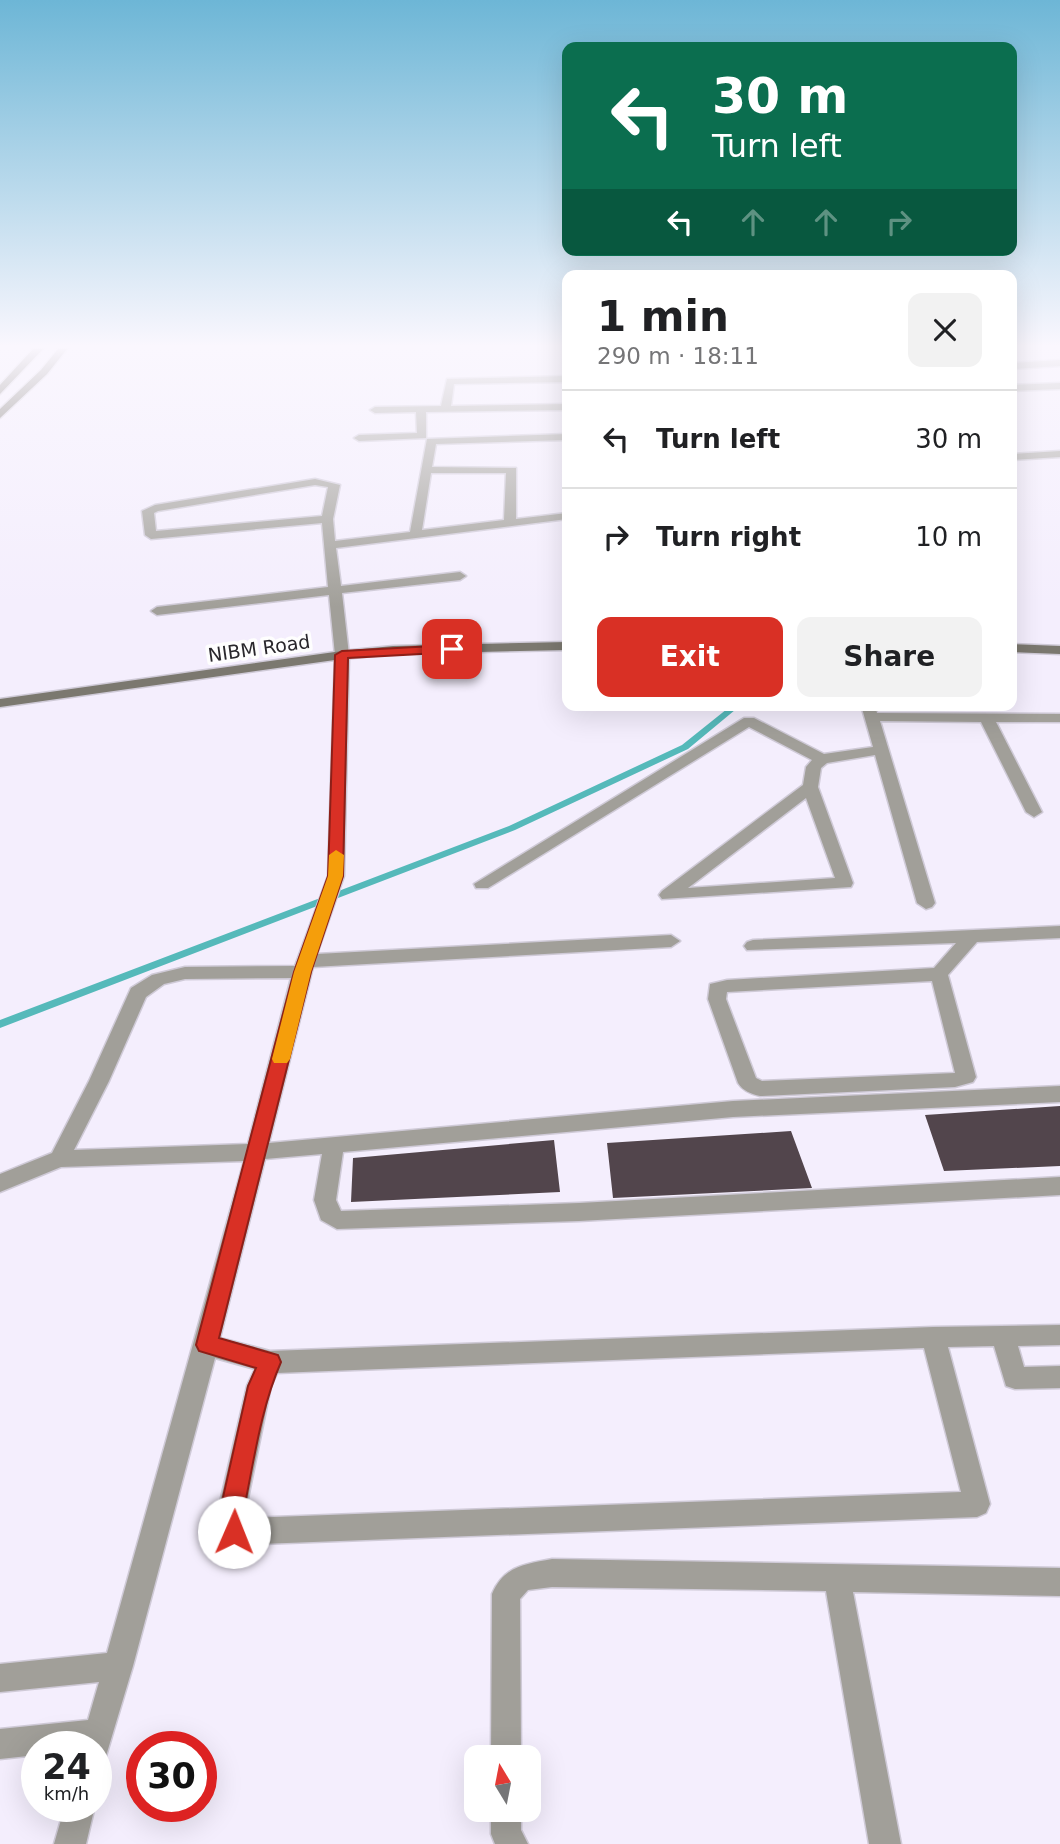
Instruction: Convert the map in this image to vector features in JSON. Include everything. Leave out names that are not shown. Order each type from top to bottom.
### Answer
[{"type":"main road","name":"NIBM Road","points":[[0,703],[342,655],[393,650],[562,646]]},
{"type":"main road","points":[[1017,648],[1060,650]]},
{"type":"street","points":[[415,535],[425,470],[425,435]]},
{"type":"street","points":[[499,455],[507,435]]},
{"type":"street","points":[[359,438],[426,439],[499,455],[512,470],[510,524]]},
{"type":"street","points":[[1017,457],[1060,454]]},
{"type":"street","points":[[425,470],[499,455]]},
{"type":"street","points":[[101,1731],[207,1345],[304,967],[336,876],[342,655],[327,519],[334,485],[315,482],[155,508],[148,513],[151,535],[327,519]]},
{"type":"street","points":[[329,545],[562,517]]},
{"type":"street","points":[[157,611],[460,576]]},
{"type":"street","points":[[926,903],[869,711],[1060,718]]},
{"type":"street","points":[[986,717],[1034,812]]},
{"type":"street","points":[[482,884],[749,722],[822,759],[880,750]]},
{"type":"street","points":[[810,787],[668,895],[845,883],[810,787],[814,767],[822,759]]},
{"type":"street","points":[[752,946],[1060,932]]},
{"type":"street","points":[[939,974],[966,1077],[956,1080],[760,1089],[748,1083],[717,999],[717,989],[727,986],[939,974],[974,935]]},
{"type":"street","points":[[59,1159],[99,1081],[138,993],[158,979],[185,973],[671,941]]},
{"type":"street","points":[[0,1183],[59,1159],[257,1152],[733,1109],[1060,1094]]},
{"type":"street","points":[[334,1146],[326,1200],[329,1214],[337,1220],[579,1212],[1060,1186]]},
{"type":"street","points":[[207,1345],[271,1362],[933,1337],[1060,1335]]},
{"type":"street","points":[[1003,1336],[1015,1378],[1060,1377]]},
{"type":"street","points":[[271,1362],[259,1386],[230,1515],[234,1532],[977,1504],[933,1337]]},
{"type":"street","points":[[506,1745],[506,1594],[522,1578],[552,1573],[837,1577],[1059,1585]]},
{"type":"street","points":[[837,1577],[885,1844]]},
{"type":"street","points":[[0,1678],[119,1666]]},
{"type":"street","points":[[0,1744],[21,1743]]},
{"type":"street","points":[[70,1844],[76,1822]]},
{"type":"street","points":[[506,1822],[506,1834],[512,1844]]},
{"type":"building","points":[[1060,1106],[1060,1166],[944,1171],[925,1115]]},
{"type":"building","points":[[791,1131],[812,1188],[613,1198],[607,1143]]},
{"type":"building","points":[[554,1140],[560,1192],[351,1202],[353,1158]]},
{"type":"waterway","points":[[0,1024],[512,828],[685,747],[730,711]]},
{"type":"slow traffic","points":[[281,1059],[302,972],[336,876],[336,855]]},
{"type":"route","points":[[234,1532],[230,1515],[259,1386],[271,1362],[207,1345],[302,972],[336,876],[342,655],[393,650],[452,649]]}]
